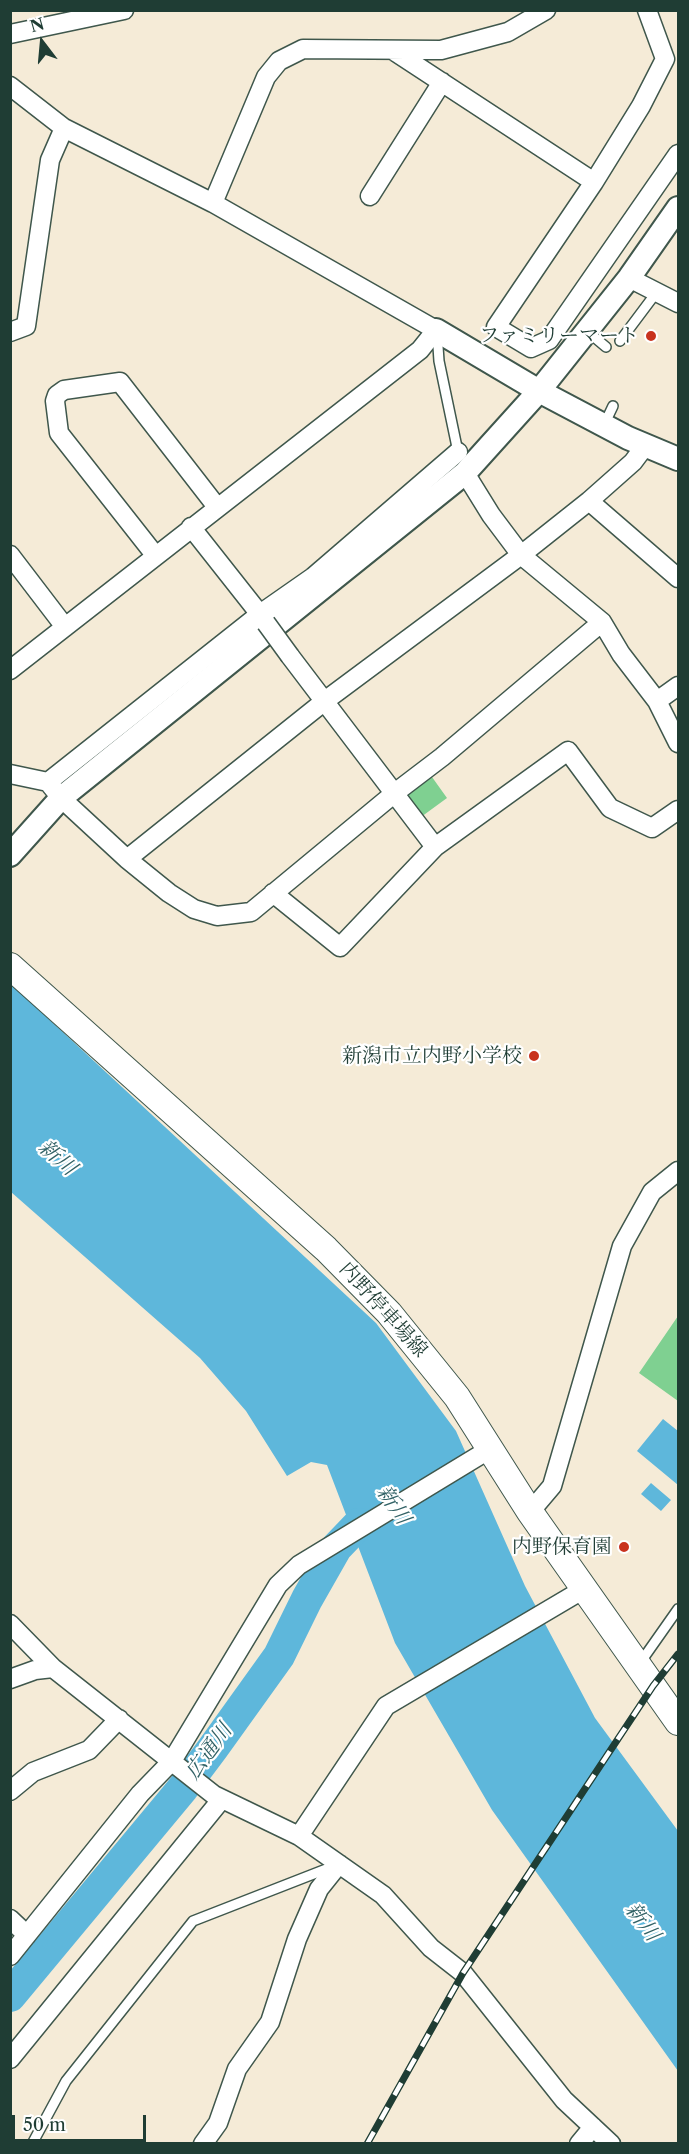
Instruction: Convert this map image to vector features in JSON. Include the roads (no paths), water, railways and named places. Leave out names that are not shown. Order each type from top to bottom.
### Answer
[{"type":"main road","name":"内野停車場線","points":[[10,966],[326,1249],[389,1313],[457,1397],[530,1512],[678,1722]]},
{"type":"street","points":[[10,34],[124,10]]},
{"type":"street","points":[[213,202],[266,77],[279,61],[303,49],[441,50],[508,32],[546,10]]},
{"type":"street","points":[[647,10],[665,59],[641,106],[594,182],[496,327],[531,348],[549,340],[678,154]]},
{"type":"street","points":[[394,51],[594,182]]},
{"type":"street","points":[[370,196],[442,82]]},
{"type":"street","points":[[10,86],[64,128],[213,202],[539,391],[608,416],[645,446],[678,459]]},
{"type":"street","points":[[10,332],[26,326],[50,160],[64,128]]},
{"type":"street","points":[[55,790],[461,463],[539,391],[629,278],[678,208]]},
{"type":"street","points":[[629,278],[678,303]]},
{"type":"street","points":[[10,670],[420,350],[436,330]]},
{"type":"street","points":[[155,555],[59,433],[55,401],[57,395],[64,390],[120,382],[217,507]]},
{"type":"street","points":[[127,859],[326,700],[521,555],[589,501],[633,462],[645,446]]},
{"type":"street","points":[[461,463],[491,515],[521,555],[602,622],[621,654],[657,701],[678,743]]},
{"type":"street","points":[[10,855],[37,824],[55,790],[363,536],[461,463]]},
{"type":"street","points":[[589,501],[678,578]]},
{"type":"street","points":[[191,527],[326,700],[435,847]]},
{"type":"street","points":[[10,555],[65,627]]},
{"type":"street","points":[[10,774],[55,790],[127,859],[169,893],[194,909],[217,916],[251,912],[396,792],[442,757],[602,622]]},
{"type":"street","points":[[657,701],[678,686]]},
{"type":"street","points":[[273,893],[340,947],[435,847],[568,751],[610,808],[652,828],[678,810]]},
{"type":"street","points":[[530,1512],[552,1486],[622,1246],[652,1192],[678,1171]]},
{"type":"street","points":[[10,1956],[140,1794],[175,1763],[278,1585],[299,1565],[490,1449]]},
{"type":"street","points":[[299,1836],[386,1706],[584,1589]]},
{"type":"street","points":[[10,1624],[53,1668],[218,1797],[299,1836],[383,1895],[431,1948],[462,1973],[564,2100],[611,2144]]},
{"type":"street","points":[[10,1679],[35,1670],[53,1668]]},
{"type":"street","points":[[10,1791],[33,1772],[89,1750],[119,1719]]},
{"type":"street","points":[[10,2059],[218,1797]]},
{"type":"street","points":[[202,2144],[218,2123],[237,2069],[270,2022],[297,1939],[319,1889],[339,1864]]},
{"type":"street","points":[[10,1919],[27,1935]]},
{"type":"street","points":[[579,2144],[593,2127]]},
{"type":"lane","points":[[620,341],[656,293]]},
{"type":"lane","points":[[436,330],[439,361],[461,463]]},
{"type":"lane","points":[[587,331],[606,347]]},
{"type":"lane","points":[[639,1665],[678,1609]]},
{"type":"lane","points":[[32,2144],[66,2081],[193,1921],[339,1864]]},
{"type":"water","name":"新川","points":[[10,983],[376,1323],[456,1431],[525,1586],[595,1718],[678,1831],[678,2071],[492,1810],[395,1643],[327,1465],[311,1462],[287,1476],[246,1411],[200,1358],[11,1192]]},
{"type":"water","points":[[663,1419],[678,1431],[678,1485],[637,1451]]},
{"type":"water","points":[[651,1483],[671,1500],[661,1511],[641,1494]]},
{"type":"waterway","name":"広通川","points":[[10,1996],[183,1788],[213,1748],[279,1656],[307,1599],[336,1548],[359,1524]]},
{"type":"railway","points":[[367,2144],[463,1973],[653,1686],[678,1654]]},
{"type":"place","name":"ファミリーマート","points":[[651,336]]},
{"type":"place","name":"新潟市立内野小学校","points":[[534,1056]]},
{"type":"place","name":"内野保育園","points":[[624,1547]]}]
